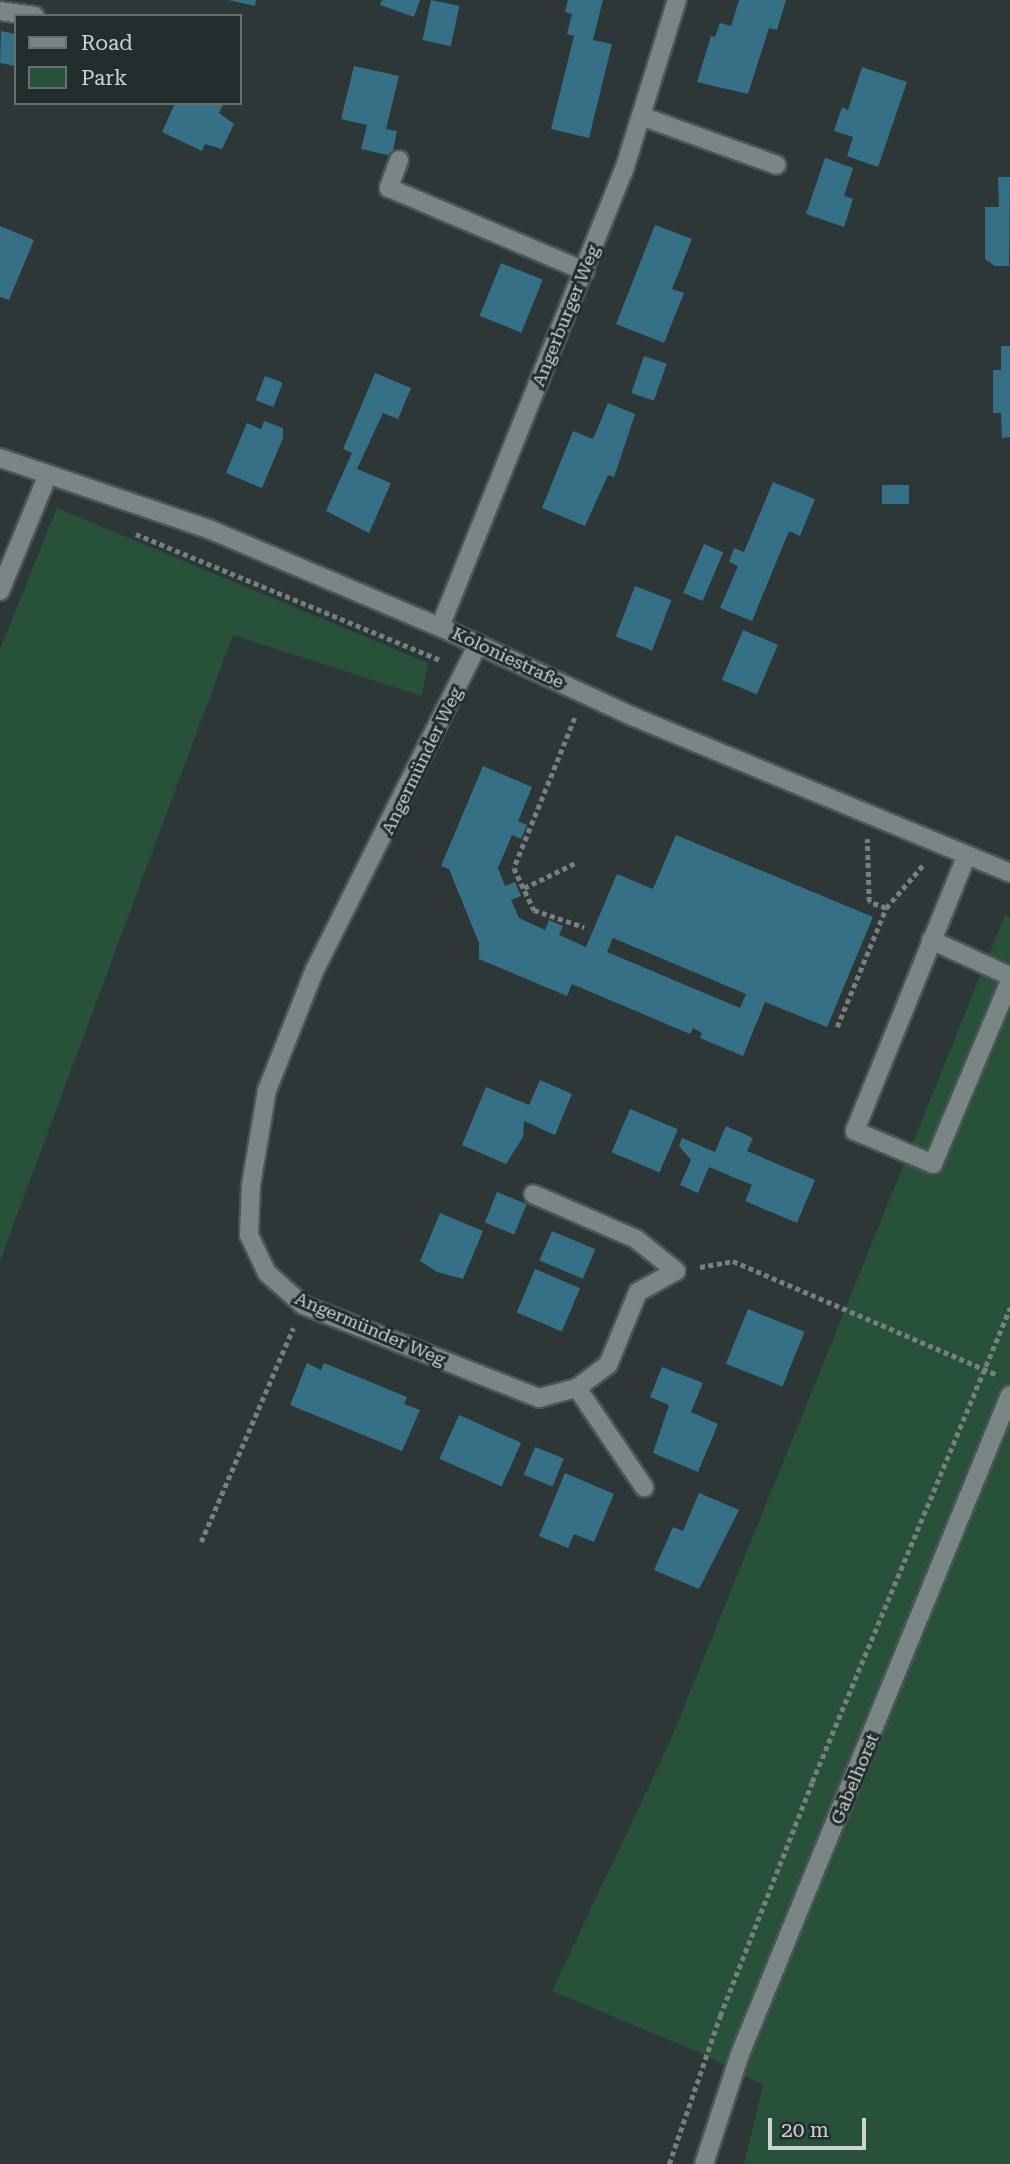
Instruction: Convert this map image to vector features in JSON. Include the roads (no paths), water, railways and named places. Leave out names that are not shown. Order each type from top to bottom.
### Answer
[{"type":"street","name":"Angerburger Weg","points":[[440,627],[585,271],[641,116],[677,0]]},
{"type":"street","points":[[0,11],[21,14]]},
{"type":"street","points":[[641,116],[776,165]]},
{"type":"street","points":[[399,160],[389,188],[585,271]]},
{"type":"street","name":"Koloniestraße","points":[[0,458],[47,477],[211,530],[440,627],[634,717],[1010,873]]},
{"type":"street","points":[[0,591],[47,477]]},
{"type":"street","name":"Angermünder Weg","points":[[478,644],[467,671],[315,969],[267,1090],[251,1185],[249,1235],[267,1273],[303,1305],[539,1398],[577,1388],[608,1365],[638,1292],[676,1271],[636,1239],[533,1194]]},
{"type":"street","points":[[932,940],[1010,978],[933,1164],[855,1131],[932,940],[966,857]]},
{"type":"street","points":[[577,1388],[644,1487]]},
{"type":"street","name":"Gabelhorst","points":[[704,2164],[740,2054],[1010,1395]]}]
